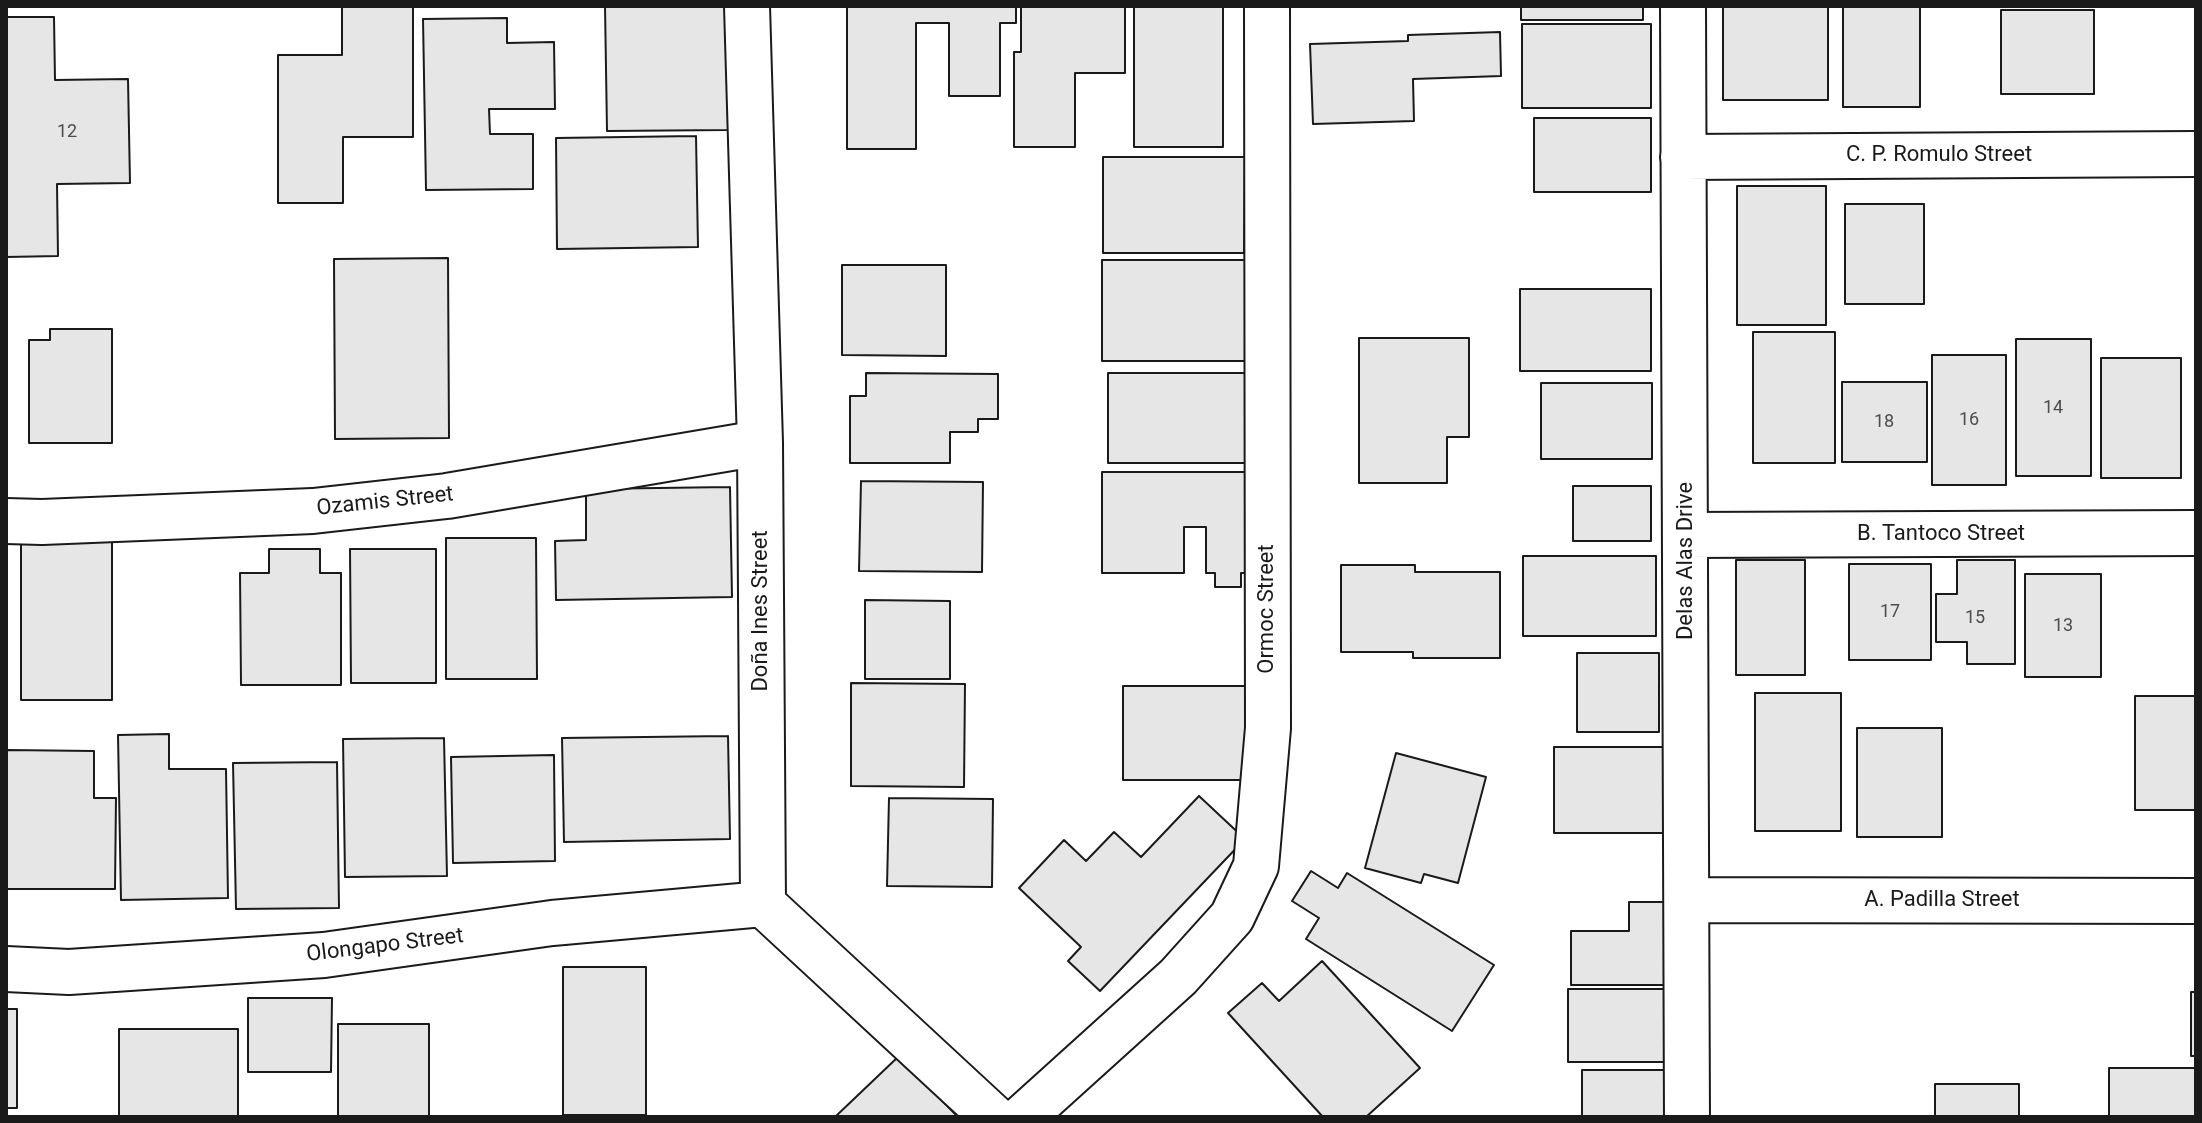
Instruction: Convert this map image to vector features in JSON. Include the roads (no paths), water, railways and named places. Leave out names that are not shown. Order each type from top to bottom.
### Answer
[{"type":"street","name":"Doña Ines Street","points":[[747,6],[760,443],[763,904]]},
{"type":"street","name":"Ormoc Street","points":[[1023,1117],[1178,977],[1232,917],[1256,866],[1268,728],[1267,6]]},
{"type":"street","name":"Delas Alas Drive","points":[[1683,6],[1687,1117]]},
{"type":"street","name":"C. P. Romulo Street","points":[[1683,157],[2196,154]]},
{"type":"street","name":"Ozamis Street","points":[[6,521],[313,511],[447,496],[760,443]]},
{"type":"street","name":"B. Tantoco Street","points":[[1686,535],[2196,533]]},
{"type":"street","name":"A. Padilla Street","points":[[1687,900],[2196,901]]},
{"type":"street","name":"Olongapo Street","points":[[6,969],[69,972],[324,955],[552,923],[763,904]]},
{"type":"street","points":[[763,904],[993,1117]]}]
